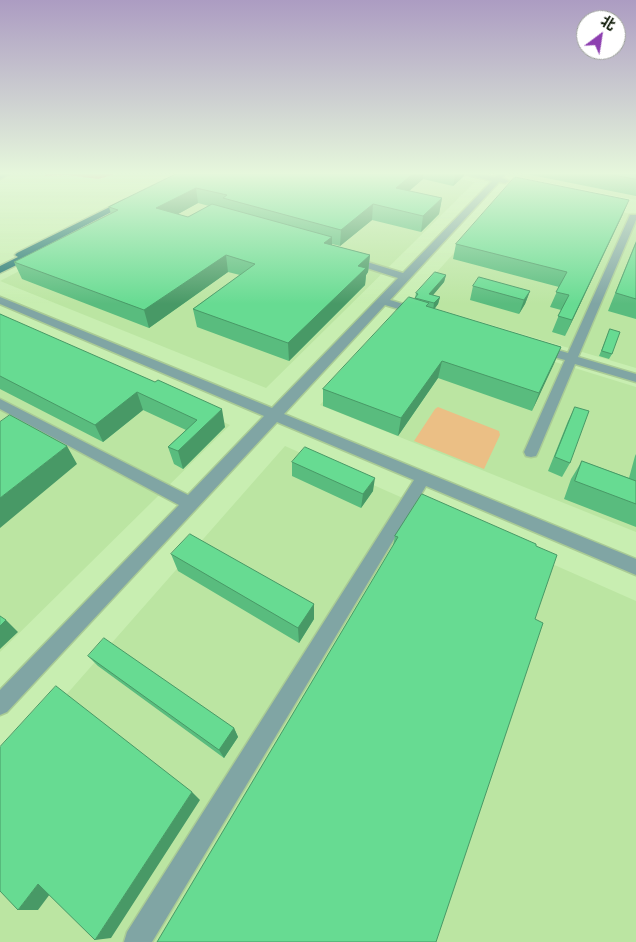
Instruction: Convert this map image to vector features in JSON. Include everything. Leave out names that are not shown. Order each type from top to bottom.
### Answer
[{"type":"main road","points":[[0,264],[101,216]]},
{"type":"main road","points":[[0,270],[104,216]]},
{"type":"street","points":[[0,705],[463,216]]},
{"type":"street","points":[[531,452],[633,217]]},
{"type":"street","points":[[343,252],[354,262],[406,277]]},
{"type":"street","points":[[0,300],[636,567]]},
{"type":"street","points":[[383,301],[430,315]]},
{"type":"street","points":[[524,344],[636,378]]},
{"type":"street","points":[[0,403],[190,504]]},
{"type":"street","points":[[12,425],[25,416]]},
{"type":"street","points":[[137,942],[423,478]]},
{"type":"shaded area","points":[[125,216],[441,216],[266,388],[0,281]]},
{"type":"shaded area","points":[[487,216],[636,216],[636,368],[411,301]]},
{"type":"shaded area","points":[[400,314],[636,387],[636,532],[320,405]]},
{"type":"shaded area","points":[[0,321],[230,425],[0,652]]},
{"type":"shaded area","points":[[438,407],[499,431],[500,435],[484,469],[414,441]]},
{"type":"shaded area","points":[[285,446],[636,601],[636,942],[0,942],[0,770]]},
{"type":"building","points":[[106,216],[255,216],[332,237],[324,243],[370,255],[358,266],[366,268],[288,343],[193,309],[255,264],[226,255],[144,310],[14,262]]},
{"type":"building","points":[[289,216],[358,216],[341,230]]},
{"type":"building","points":[[481,216],[621,216],[572,320],[558,316],[569,295],[556,292],[567,272],[456,244]]},
{"type":"building","points":[[636,243],[636,299],[616,293]]},
{"type":"building","points":[[435,272],[446,275],[429,294],[440,297],[434,303],[415,298],[418,294],[416,293]]},
{"type":"building","points":[[479,277],[530,291],[524,300],[473,286]]},
{"type":"building","points":[[409,297],[429,303],[426,306],[561,347],[539,393],[442,361],[401,418],[323,389]]},
{"type":"building","points":[[0,314],[155,382],[158,380],[222,409],[178,451],[168,447],[197,420],[137,392],[95,425],[0,376]]},
{"type":"building","points":[[610,329],[620,332],[612,354],[602,351]]},
{"type":"building","points":[[575,407],[589,411],[570,463],[555,457]]},
{"type":"building","points":[[10,415],[67,446],[0,498],[0,422]]},
{"type":"building","points":[[305,447],[375,478],[363,494],[292,462]]},
{"type":"building","points":[[582,461],[636,481],[636,504],[575,481]]},
{"type":"building","points":[[422,494],[557,555],[535,619],[543,623],[436,942],[157,942],[398,537],[395,536]]},
{"type":"building","points":[[190,534],[314,604],[298,628],[171,554]]},
{"type":"building","points":[[0,616],[6,620],[0,626]]},
{"type":"building","points":[[104,638],[234,728],[219,750],[88,656]]},
{"type":"building","points":[[56,686],[192,792],[95,940],[38,884],[18,910],[0,891],[0,747]]}]
